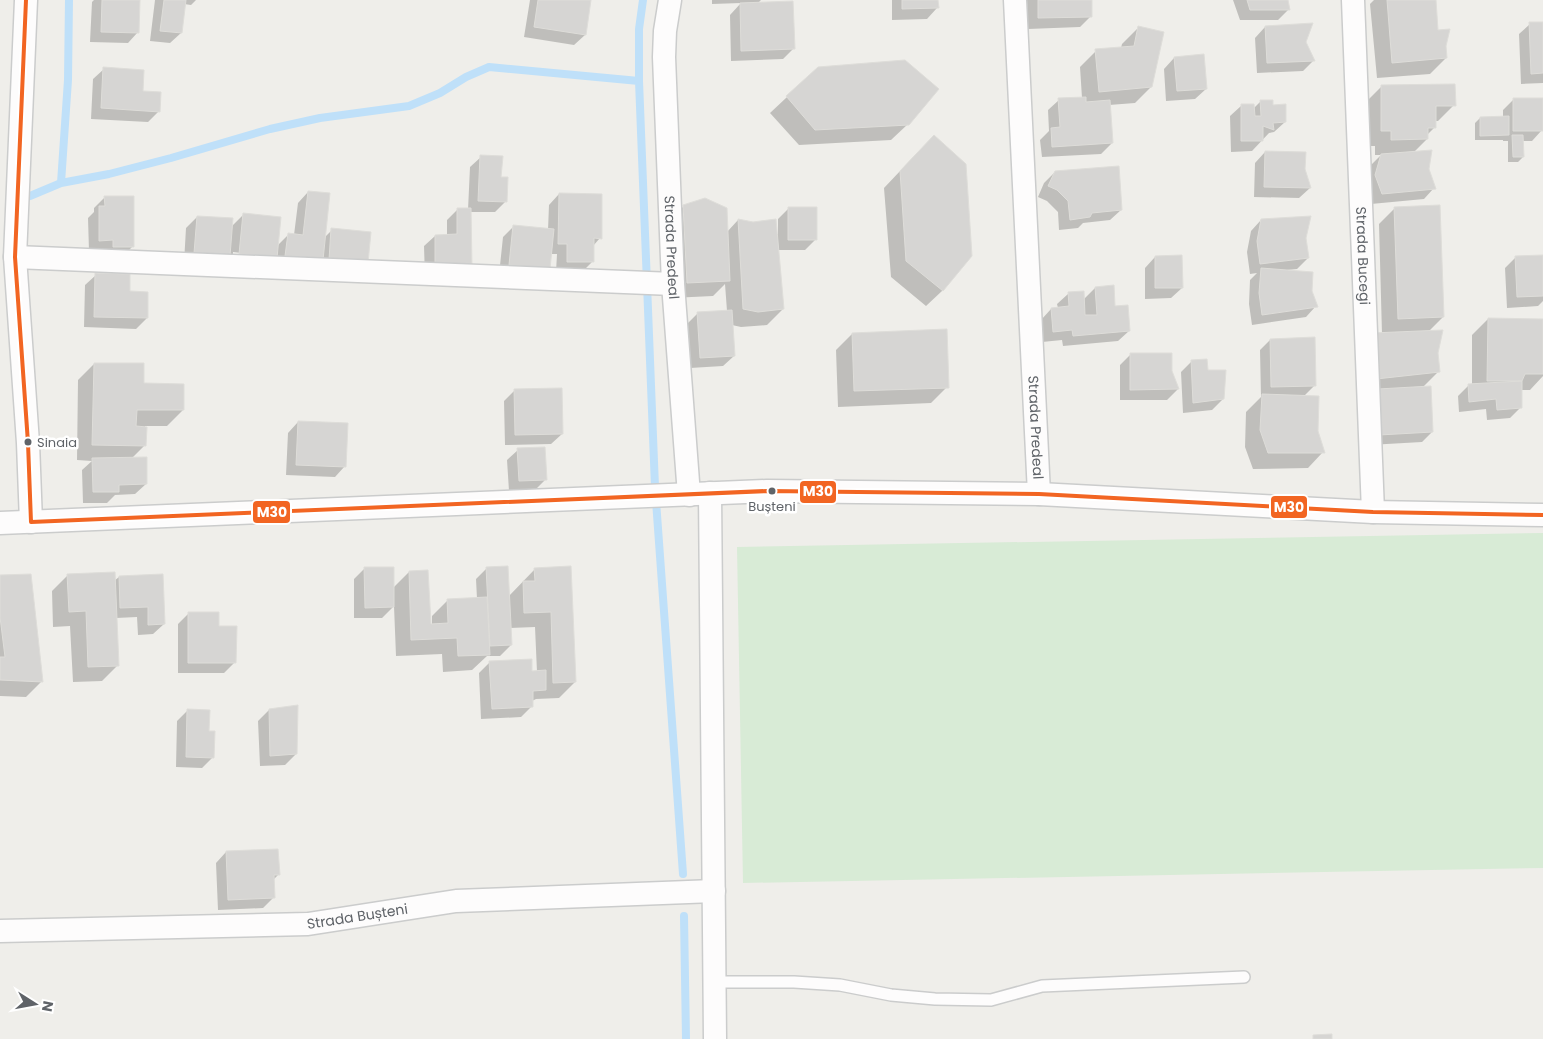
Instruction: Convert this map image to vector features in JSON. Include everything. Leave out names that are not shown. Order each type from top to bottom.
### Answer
[{"type":"street","points":[[26,0],[15,257],[28,443],[31,522]]},
{"type":"street","name":"Strada Predeal","points":[[670,0],[665,31],[664,56],[668,284],[689,494],[714,891],[715,1039]]},
{"type":"street","name":"Strada Predeal","points":[[1015,0],[1039,494]]},
{"type":"street","name":"Strada Bucegi","points":[[1353,0],[1373,512]]},
{"type":"street","points":[[15,257],[668,284]]},
{"type":"street","points":[[0,523],[767,491],[1039,494],[1373,512],[1543,515]]},
{"type":"street","name":"Strada Bușteni","points":[[0,932],[308,924],[456,901],[714,891]]},
{"type":"lane","points":[[714,982],[794,982],[840,986],[890,995],[935,999],[991,1000],[1042,986],[1244,978]]},
{"type":"green space","points":[[1543,533],[1543,868],[743,883],[737,547]]},
{"type":"building","points":[[102,0],[140,0],[139,33],[101,32]]},
{"type":"building","points":[[164,0],[186,0],[182,33],[160,31]]},
{"type":"building","points":[[538,0],[591,0],[586,35],[534,27]]},
{"type":"building","points":[[902,0],[938,0],[939,8],[902,9]]},
{"type":"building","points":[[1038,0],[1092,0],[1092,17],[1038,18]]},
{"type":"building","points":[[1247,0],[1288,0],[1290,10],[1250,10]]},
{"type":"building","points":[[1387,0],[1436,0],[1438,30],[1450,29],[1446,46],[1447,58],[1392,63]]},
{"type":"building","points":[[793,1],[795,49],[741,51],[740,3]]},
{"type":"building","points":[[1529,22],[1543,22],[1543,73],[1531,74]]},
{"type":"building","points":[[1313,23],[1306,42],[1315,61],[1267,63],[1265,26]]},
{"type":"building","points":[[1138,26],[1164,32],[1152,87],[1099,92],[1095,49],[1134,46]]},
{"type":"building","points":[[1204,54],[1207,89],[1177,91],[1174,57]]},
{"type":"building","points":[[905,60],[939,89],[909,125],[815,130],[786,96],[818,67]]},
{"type":"building","points":[[103,67],[144,70],[143,91],[161,92],[160,112],[101,108]]},
{"type":"building","points":[[1455,84],[1456,106],[1436,106],[1436,128],[1428,128],[1428,139],[1391,140],[1391,131],[1381,131],[1381,85]]},
{"type":"building","points":[[1086,97],[1086,102],[1110,100],[1113,143],[1052,147],[1051,128],[1060,127],[1058,98]]},
{"type":"building","points":[[1513,98],[1543,98],[1543,131],[1513,131]]},
{"type":"building","points":[[1260,100],[1273,100],[1273,105],[1286,104],[1286,122],[1273,123],[1274,130],[1263,126],[1263,141],[1241,141],[1241,104],[1254,104],[1255,116],[1261,116]]},
{"type":"building","points":[[1509,116],[1509,135],[1480,136],[1480,117]]},
{"type":"building","points":[[934,135],[966,164],[972,256],[943,291],[906,261],[900,171]]},
{"type":"building","points":[[1512,135],[1523,135],[1524,157],[1513,157]]},
{"type":"building","points":[[1432,150],[1429,169],[1436,189],[1382,194],[1375,175],[1381,154]]},
{"type":"building","points":[[1265,151],[1306,152],[1305,169],[1311,188],[1264,187]]},
{"type":"building","points":[[480,155],[503,156],[501,177],[508,177],[507,202],[478,201]]},
{"type":"building","points":[[1119,166],[1122,210],[1092,213],[1090,217],[1070,220],[1068,201],[1057,190],[1048,186],[1055,171]]},
{"type":"building","points":[[308,191],[330,193],[323,260],[285,256],[288,233],[303,235]]},
{"type":"building","points":[[559,193],[602,194],[602,239],[594,238],[594,262],[567,262],[567,244],[558,244]]},
{"type":"building","points":[[104,196],[134,196],[134,247],[113,247],[113,240],[99,241],[99,206],[105,206]]},
{"type":"building","points":[[705,198],[727,208],[730,281],[687,283],[683,205]]},
{"type":"building","points":[[1440,205],[1444,317],[1398,319],[1394,207]]},
{"type":"building","points":[[788,207],[817,207],[817,240],[788,240]]},
{"type":"building","points":[[457,208],[471,208],[472,267],[435,268],[435,235],[457,234]]},
{"type":"building","points":[[243,213],[281,217],[277,258],[239,254]]},
{"type":"building","points":[[197,216],[233,218],[230,256],[194,253]]},
{"type":"building","points":[[1311,216],[1306,238],[1309,258],[1260,264],[1257,241],[1261,219]]},
{"type":"building","points":[[738,219],[753,222],[776,219],[784,309],[758,312],[743,309]]},
{"type":"building","points":[[513,225],[554,229],[550,269],[509,265]]},
{"type":"building","points":[[331,228],[371,232],[368,263],[329,260]]},
{"type":"building","points":[[1182,255],[1183,288],[1155,288],[1155,256]]},
{"type":"building","points":[[1543,255],[1543,296],[1517,297],[1515,256]]},
{"type":"building","points":[[1261,268],[1313,272],[1312,291],[1318,307],[1262,315],[1259,293]]},
{"type":"building","points":[[95,273],[130,274],[130,291],[148,292],[148,318],[94,317]]},
{"type":"building","points":[[1114,285],[1115,306],[1128,305],[1130,331],[1073,336],[1072,330],[1053,332],[1051,308],[1069,306],[1068,292],[1084,291],[1085,315],[1097,315],[1095,287]]},
{"type":"building","points":[[732,310],[735,356],[700,358],[697,312]]},
{"type":"building","points":[[1488,318],[1543,319],[1543,374],[1525,374],[1522,381],[1487,381]]},
{"type":"building","points":[[947,329],[949,388],[854,391],[852,333]]},
{"type":"building","points":[[1443,330],[1438,353],[1440,372],[1376,379],[1372,333]]},
{"type":"building","points":[[1315,337],[1316,386],[1271,387],[1270,339]]},
{"type":"building","points":[[1130,353],[1172,353],[1172,371],[1179,389],[1130,390]]},
{"type":"building","points":[[1207,359],[1208,370],[1226,370],[1224,399],[1193,403],[1191,360]]},
{"type":"building","points":[[94,363],[144,363],[144,383],[184,384],[184,410],[137,410],[136,426],[147,427],[146,446],[92,445]]},
{"type":"building","points":[[1522,381],[1522,408],[1497,410],[1496,399],[1469,402],[1468,384]]},
{"type":"building","points":[[1431,386],[1433,432],[1379,435],[1378,389]]},
{"type":"building","points":[[562,388],[563,434],[515,435],[514,389]]},
{"type":"building","points":[[1262,394],[1319,396],[1318,431],[1325,453],[1268,453],[1260,430]]},
{"type":"building","points":[[298,421],[348,423],[346,467],[296,465]]},
{"type":"building","points":[[545,447],[547,480],[519,481],[517,448]]},
{"type":"building","points":[[147,457],[147,484],[119,485],[119,492],[93,492],[92,458]]},
{"type":"building","points":[[508,566],[512,645],[490,646],[486,567]]},
{"type":"building","points":[[571,566],[576,682],[553,683],[551,612],[524,613],[523,581],[535,581],[534,568]]},
{"type":"building","points":[[364,567],[394,567],[394,607],[365,608]]},
{"type":"building","points":[[428,570],[431,624],[448,623],[447,599],[487,597],[490,655],[458,656],[457,638],[411,640],[409,571]]},
{"type":"building","points":[[115,572],[119,666],[88,667],[86,611],[69,612],[67,574]]},
{"type":"building","points":[[31,574],[43,682],[0,680],[0,657],[5,657],[0,617],[0,575]]},
{"type":"building","points":[[163,574],[165,624],[148,625],[148,607],[120,608],[119,576]]},
{"type":"building","points":[[188,612],[219,612],[219,626],[237,626],[236,663],[188,663]]},
{"type":"building","points":[[532,659],[532,671],[546,670],[546,690],[533,691],[533,707],[492,709],[489,661]]},
{"type":"building","points":[[298,705],[297,754],[270,756],[269,709]]},
{"type":"building","points":[[187,709],[210,710],[209,731],[215,731],[214,758],[186,757]]},
{"type":"building","points":[[278,849],[280,875],[274,875],[275,898],[228,900],[226,851]]},
{"type":"building","points":[[1332,1034],[1332,1039],[1313,1039],[1313,1035]]},
{"type":"waterway","points":[[61,183],[68,80],[69,0]]},
{"type":"waterway","points":[[30,196],[61,183],[109,174],[171,158],[270,129],[320,118],[409,106],[440,93],[466,77],[489,67],[639,81],[639,29],[643,0]]},
{"type":"waterway","points":[[639,81],[655,487],[683,874]]},
{"type":"waterway","points":[[684,916],[686,1039]]},
{"type":"transit line","name":"M30","points":[[26,0],[15,257],[28,443],[31,522],[767,491],[1039,494],[1373,512],[1543,515]]},
{"type":"place","name":"Sinaia","points":[[28,442]]},
{"type":"place","name":"Bușteni","points":[[772,491]]}]
